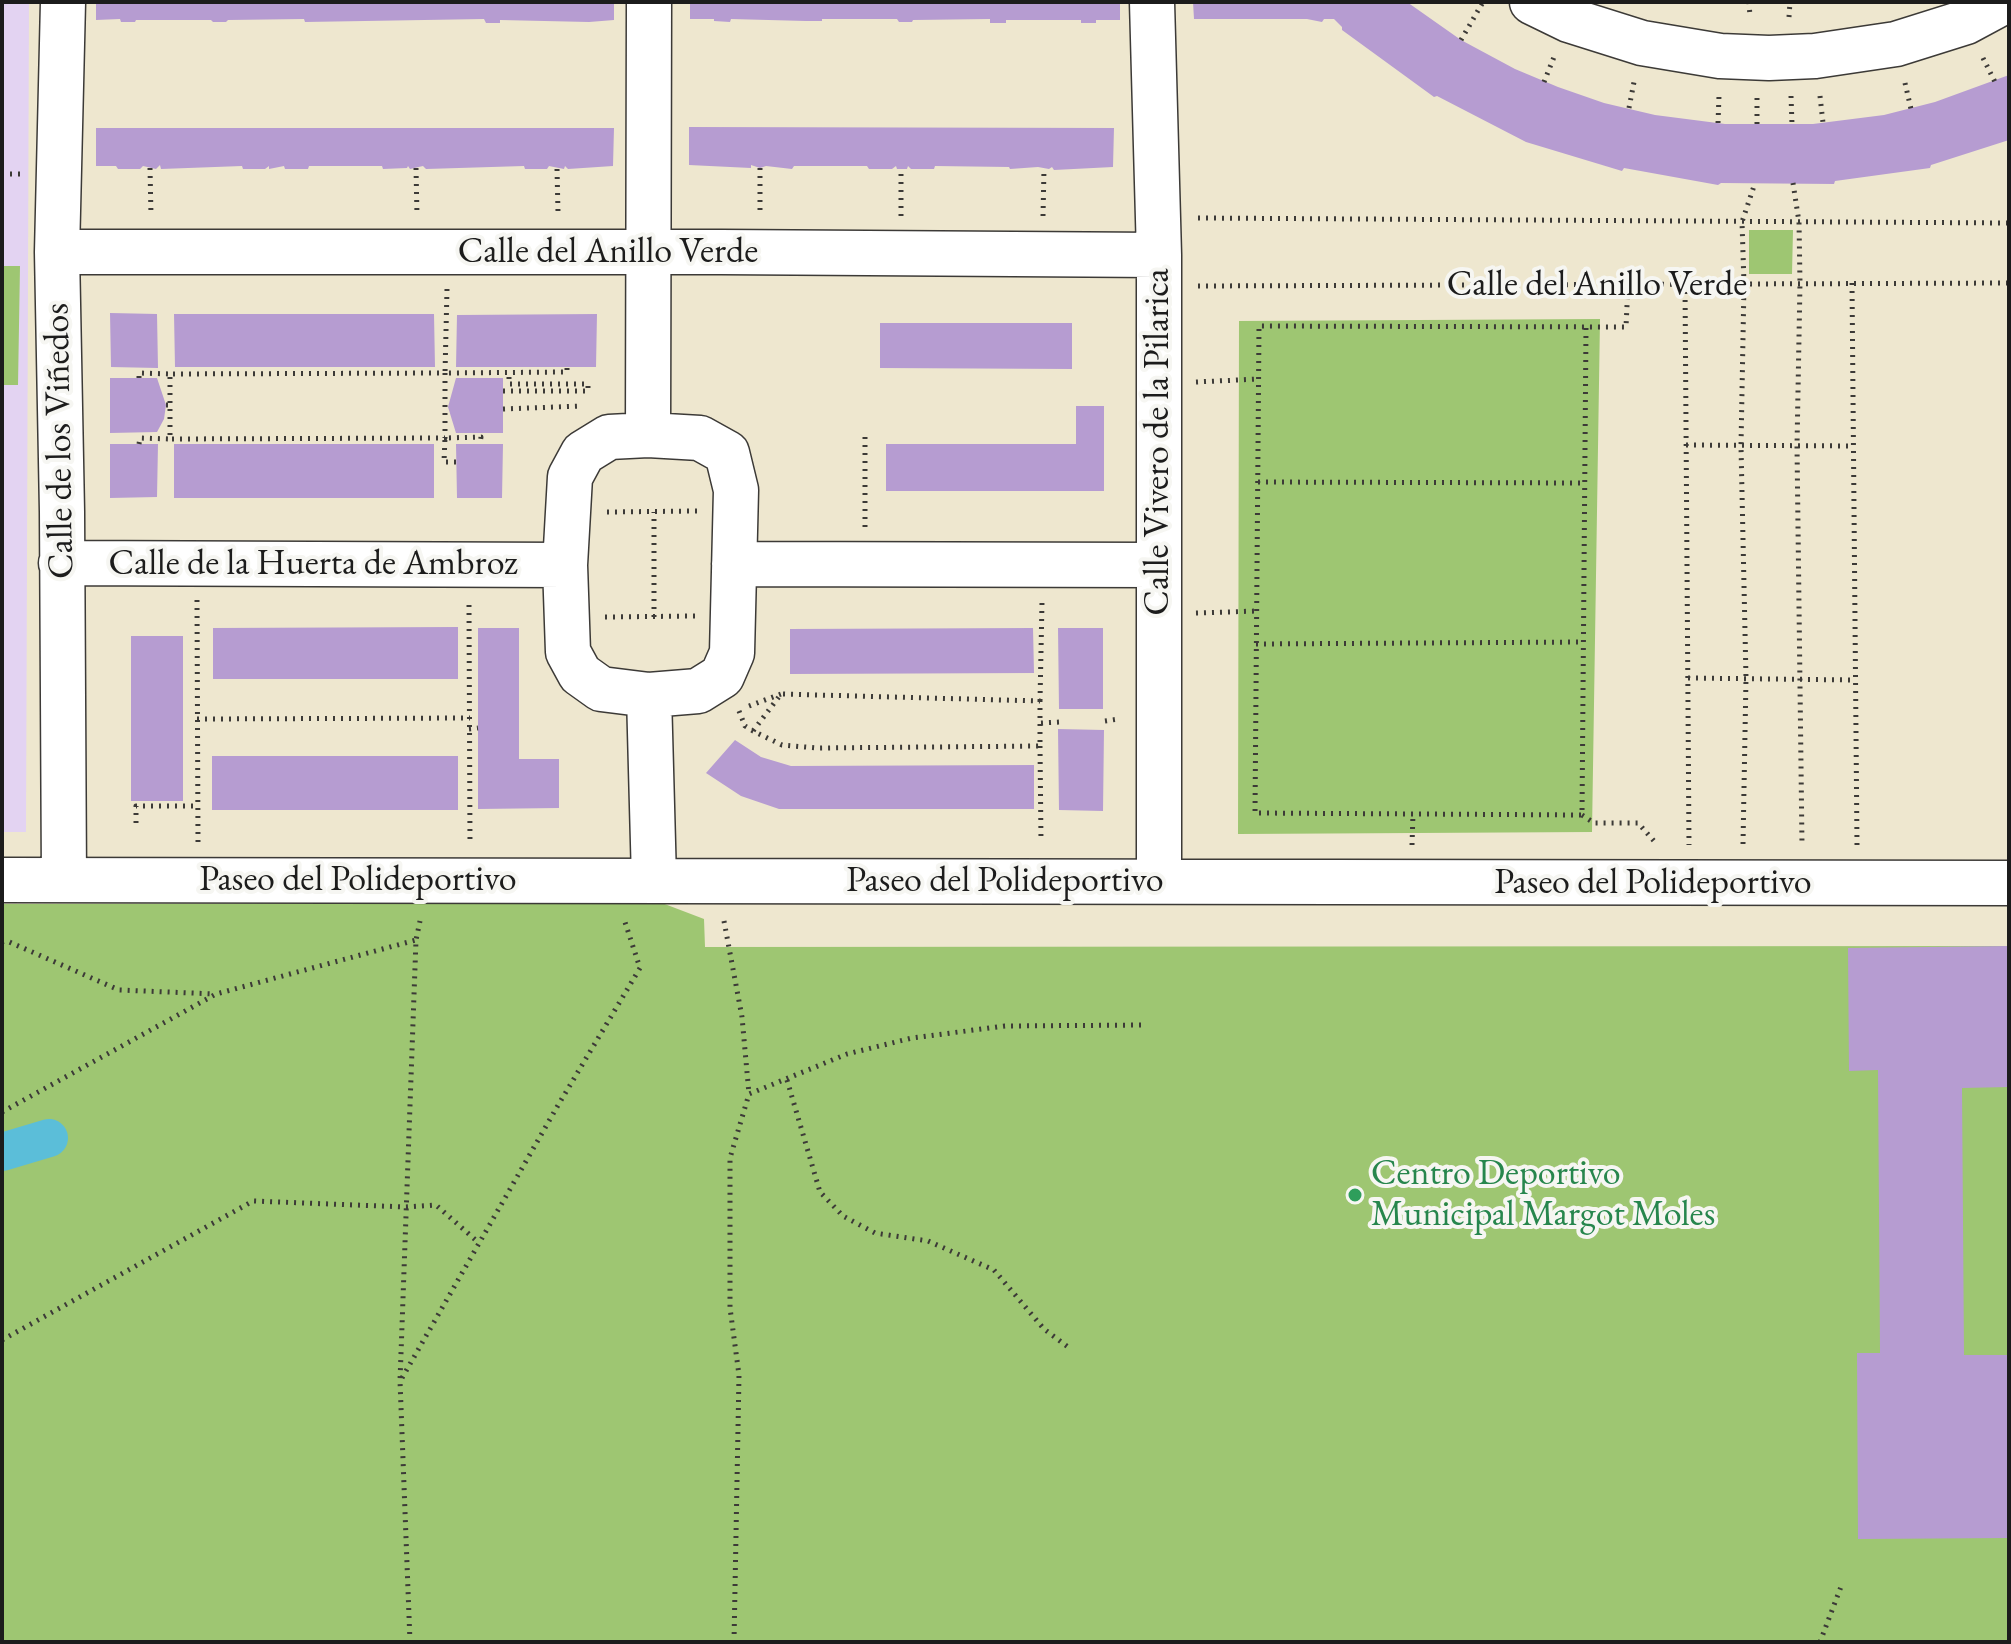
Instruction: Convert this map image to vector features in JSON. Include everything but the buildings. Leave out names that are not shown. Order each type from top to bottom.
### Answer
[{"type":"street","name":"Calle de los Viñedos","points":[[63,2],[57,252],[64,880]]},
{"type":"street","points":[[648,435],[649,2]]},
{"type":"street","name":"Calle Vivero de la Pilarica","points":[[1152,2],[1172,271],[1157,565],[1159,881]]},
{"type":"street","points":[[1532,2],[1569,20],[1642,43],[1720,56],[1769,58],[1815,56],[1896,44],[1966,22],[2003,2]]},
{"type":"street","name":"Calle del Anillo Verde","points":[[57,252],[649,253],[1172,271]]},
{"type":"street","points":[[648,435],[700,438],[727,453],[736,490],[736,510],[732,653],[722,676],[698,691],[649,695],[601,689],[580,674],[568,652],[565,565],[570,477],[583,453],[609,437],[648,435]]},
{"type":"street","name":"Calle de la Huerta de Ambroz","points":[[61,563],[565,565]]},
{"type":"street","points":[[734,564],[1157,565]]},
{"type":"street","points":[[633,880],[649,695]]},
{"type":"street","name":"Paseo del Polideportivo","points":[[2,880],[2009,883]]},
{"type":"path","points":[[1461,40],[1483,2]]},
{"type":"path","points":[[1979,49],[1995,82]]},
{"type":"path","points":[[1902,69],[1911,109]]},
{"type":"path","points":[[1718,123],[1719,92]]},
{"type":"path","points":[[1819,92],[1823,123]]},
{"type":"path","points":[[150,168],[151,223]]},
{"type":"path","points":[[416,168],[417,227]]},
{"type":"path","points":[[760,168],[760,221]]},
{"type":"path","points":[[557,169],[558,214]]},
{"type":"path","points":[[901,169],[901,221]]},
{"type":"path","points":[[1043,221],[1044,169]]},
{"type":"path","points":[[1743,853],[1746,678],[1741,446],[1742,222],[1755,183]]},
{"type":"path","points":[[1793,183],[1799,222],[1800,283],[1797,446],[1802,852]]},
{"type":"path","name":"Calle del Anillo Verde","points":[[1186,218],[2009,223]]},
{"type":"path","name":"Calle del Anillo Verde","points":[[1172,271],[1628,284],[2009,283]]},
{"type":"path","points":[[1852,283],[1857,851]]},
{"type":"path","points":[[1628,284],[1626,327],[1259,326],[1255,813],[1582,815],[1594,823],[1638,823]]},
{"type":"path","points":[[1685,284],[1689,854]]},
{"type":"path","points":[[447,287],[444,462],[456,462]]},
{"type":"path","points":[[1582,815],[1586,328]]},
{"type":"path","points":[[464,378],[470,370],[569,374],[568,368]]},
{"type":"path","points":[[138,373],[218,370],[503,371]]},
{"type":"path","points":[[503,371],[509,384],[588,384],[588,391],[503,391]]},
{"type":"path","points":[[170,374],[170,439]]},
{"type":"path","points":[[1188,382],[1259,379]]},
{"type":"path","points":[[503,409],[536,409]]},
{"type":"path","points":[[138,432],[138,444],[140,438],[220,442],[481,438]]},
{"type":"path","points":[[865,436],[865,564]]},
{"type":"path","points":[[1686,445],[1853,446]]},
{"type":"path","points":[[1258,482],[1585,483]]},
{"type":"path","points":[[568,512],[736,510]]},
{"type":"path","points":[[654,512],[654,617]]},
{"type":"path","points":[[1041,589],[1041,850]]},
{"type":"path","points":[[197,591],[198,848]]},
{"type":"path","points":[[469,600],[470,844]]},
{"type":"path","points":[[1187,613],[1257,611]]},
{"type":"path","points":[[567,618],[733,615]]},
{"type":"path","points":[[1256,644],[1583,642]]},
{"type":"path","points":[[1688,678],[1855,680]]},
{"type":"path","points":[[1040,701],[781,694],[738,709],[745,726],[782,745],[817,748],[1040,746]]},
{"type":"path","points":[[753,731],[781,694]]},
{"type":"path","points":[[197,719],[470,718]]},
{"type":"path","points":[[1041,723],[1060,722]]},
{"type":"path","points":[[469,729],[478,728]]},
{"type":"path","points":[[136,823],[136,806],[197,806]]},
{"type":"path","points":[[1412,846],[1413,814]]},
{"type":"path","points":[[400,1381],[640,968],[633,880]]},
{"type":"path","points":[[410,1642],[400,1381],[416,940],[422,911]]},
{"type":"path","points":[[723,916],[742,1017],[749,1094],[730,1158],[729,1185],[730,1308],[739,1375],[734,1642]]},
{"type":"path","points":[[2,1112],[216,994],[416,940]]},
{"type":"path","points":[[2,942],[7,941],[119,990],[216,994]]},
{"type":"path","points":[[749,1094],[847,1054],[912,1038],[1005,1026],[1147,1025]]},
{"type":"path","points":[[787,1080],[820,1192],[843,1216],[875,1233],[928,1241],[994,1270],[1044,1329],[1068,1347]]},
{"type":"path","points":[[2,1340],[253,1201],[406,1207],[436,1205],[479,1243]]},
{"type":"path","points":[[1820,1642],[1842,1584]]},
{"type":"shaded area","points":[[2,2],[29,2],[26,832],[2,832]]},
{"type":"green space","points":[[1749,230],[1793,230],[1792,274],[1749,274]]},
{"type":"green space","points":[[2,266],[20,266],[18,385],[2,385]]},
{"type":"green space","points":[[1600,319],[1592,832],[1238,834],[1239,321]]},
{"type":"green space","name":"Centro Deportivo Municipal Margot Moles","points":[[662,903],[704,919],[705,947],[2009,946],[2009,1642],[2,1642],[2,904]]},
{"type":"waterway","points":[[2,1152],[49,1138]]},
{"type":"place","name":"Centro Deportivo Municipal Margot Moles","points":[[1355,1195]]}]
